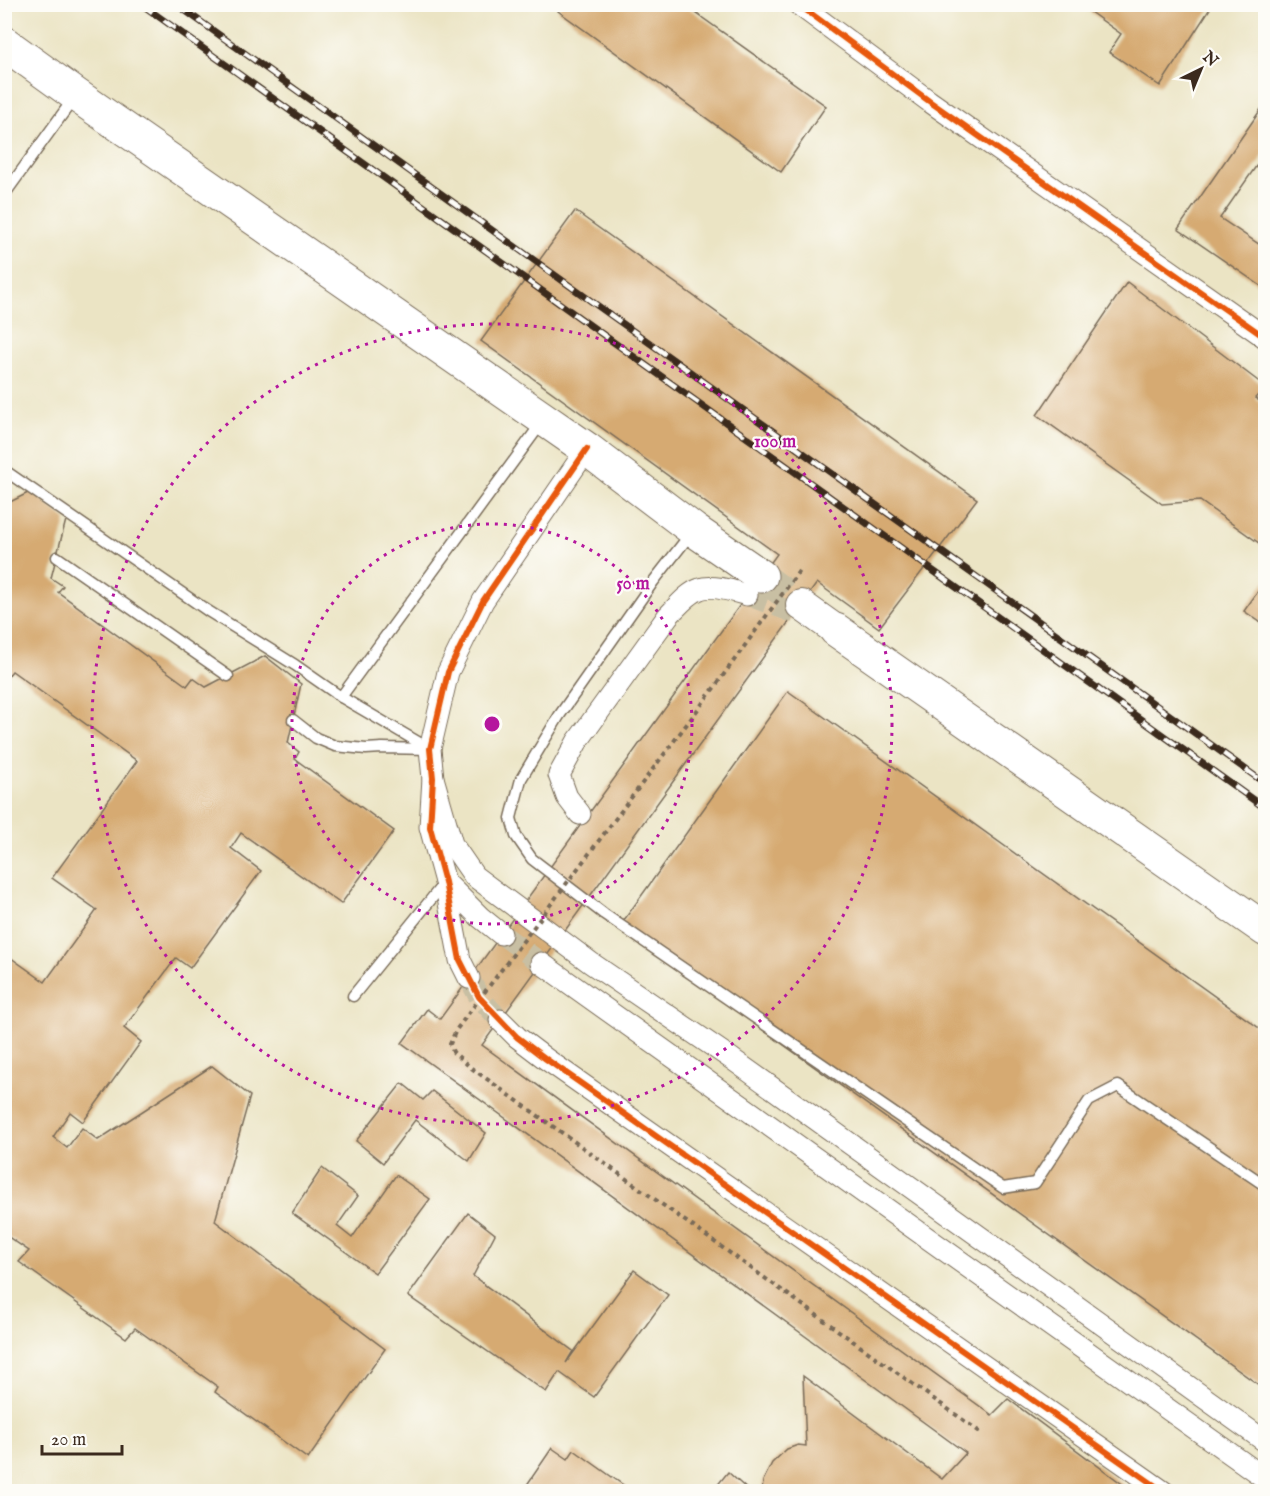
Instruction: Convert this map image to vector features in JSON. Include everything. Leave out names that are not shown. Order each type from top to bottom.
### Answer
[{"type":"main road","points":[[4,43],[543,421],[587,449],[694,530],[754,586]]},
{"type":"main road","points":[[798,609],[836,630],[1266,930]]},
{"type":"street","points":[[798,4],[929,101],[1266,338]]},
{"type":"street","points":[[469,978],[460,960],[445,882],[430,827],[433,778],[430,749],[448,672],[483,601],[587,449]]},
{"type":"street","points":[[580,814],[567,797],[559,775],[577,742],[668,616],[701,588],[729,590],[754,586]]},
{"type":"street","points":[[433,778],[452,844],[474,876],[591,963],[742,1066],[1266,1442]]},
{"type":"street","points":[[445,882],[480,917],[501,934]]},
{"type":"street","points":[[541,963],[1266,1479]]},
{"type":"street","points":[[500,1020],[518,1038],[1164,1491]]},
{"type":"lane","points":[[4,195],[76,95]]},
{"type":"lane","points":[[341,697],[543,421]]},
{"type":"lane","points":[[4,470],[208,611],[295,664],[341,697],[430,749]]},
{"type":"lane","points":[[694,530],[653,582],[559,716],[521,779],[511,818],[516,836],[531,859],[604,914],[1003,1188],[1035,1183],[1089,1101],[1118,1086],[1266,1186]]},
{"type":"lane","points":[[57,557],[228,676]]},
{"type":"lane","points":[[293,720],[316,738],[335,746],[366,749],[430,749]]},
{"type":"lane","points":[[353,996],[445,882]]},
{"type":"path","points":[[799,571],[714,688],[464,1020],[450,1044],[453,1052],[470,1067],[980,1432]]},
{"type":"building","points":[[561,4],[683,4],[826,106],[781,172],[558,11]]},
{"type":"building","points":[[1079,4],[1213,4],[1160,86],[1109,52],[1121,34]]},
{"type":"building","points":[[1266,102],[1266,152],[1220,218],[1266,249],[1266,286],[1264,288],[1178,229]]},
{"type":"building","points":[[575,211],[977,499],[879,628],[817,583],[482,1045],[992,1415],[1008,1399],[1133,1492],[762,1492],[763,1481],[772,1463],[787,1449],[798,1445],[806,1446],[803,1376],[942,1479],[966,1453],[402,1043],[427,1009],[440,1019],[777,554],[481,341]]},
{"type":"building","points":[[1127,282],[1266,387],[1255,398],[1266,405],[1266,548],[1200,501],[1162,504],[1037,415]]},
{"type":"building","points":[[32,491],[66,520],[51,578],[63,586],[58,592],[187,686],[193,678],[206,687],[265,656],[301,684],[288,743],[299,752],[295,759],[394,831],[341,904],[241,833],[231,848],[261,871],[190,968],[176,958],[124,1028],[141,1042],[83,1122],[70,1112],[53,1137],[67,1148],[82,1128],[98,1140],[212,1066],[250,1096],[215,1221],[385,1349],[308,1459],[215,1392],[218,1387],[135,1328],[126,1338],[19,1262],[29,1251],[4,1234],[4,953],[45,982],[97,910],[52,878],[137,761],[12,671],[4,681],[4,505]]},
{"type":"building","points":[[1266,580],[1266,626],[1244,611]]},
{"type":"building","points":[[788,691],[1266,1033],[1266,1390],[619,927]]},
{"type":"building","points":[[402,1083],[423,1100],[432,1091],[486,1133],[469,1161],[415,1120],[383,1163],[356,1141]]},
{"type":"building","points":[[322,1168],[358,1196],[337,1226],[352,1238],[396,1175],[430,1199],[375,1273],[292,1213]]},
{"type":"building","points":[[468,1213],[495,1234],[473,1276],[573,1351],[566,1363],[634,1270],[668,1295],[594,1397],[559,1372],[546,1392],[408,1296]]},
{"type":"building","points":[[552,1448],[568,1459],[574,1450],[633,1492],[522,1492]]},
{"type":"building","points":[[728,1472],[750,1492],[712,1492]]},
{"type":"tunnel","points":[[761,576],[801,605]]},
{"type":"tunnel","points":[[747,595],[795,613]]},
{"type":"tunnel","points":[[501,934],[541,963]]},
{"type":"tunnel","points":[[469,978],[479,997],[500,1020]]},
{"type":"railway","points":[[141,4],[1266,809]]},
{"type":"railway","points":[[176,4],[1266,784]]},
{"type":"cycle path","points":[[798,4],[929,101],[1266,338]]},
{"type":"cycle path","points":[[587,449],[483,601],[448,672],[430,749],[433,778],[430,827],[445,882],[460,960],[479,997],[517,1037],[546,1059],[1164,1492]]}]
